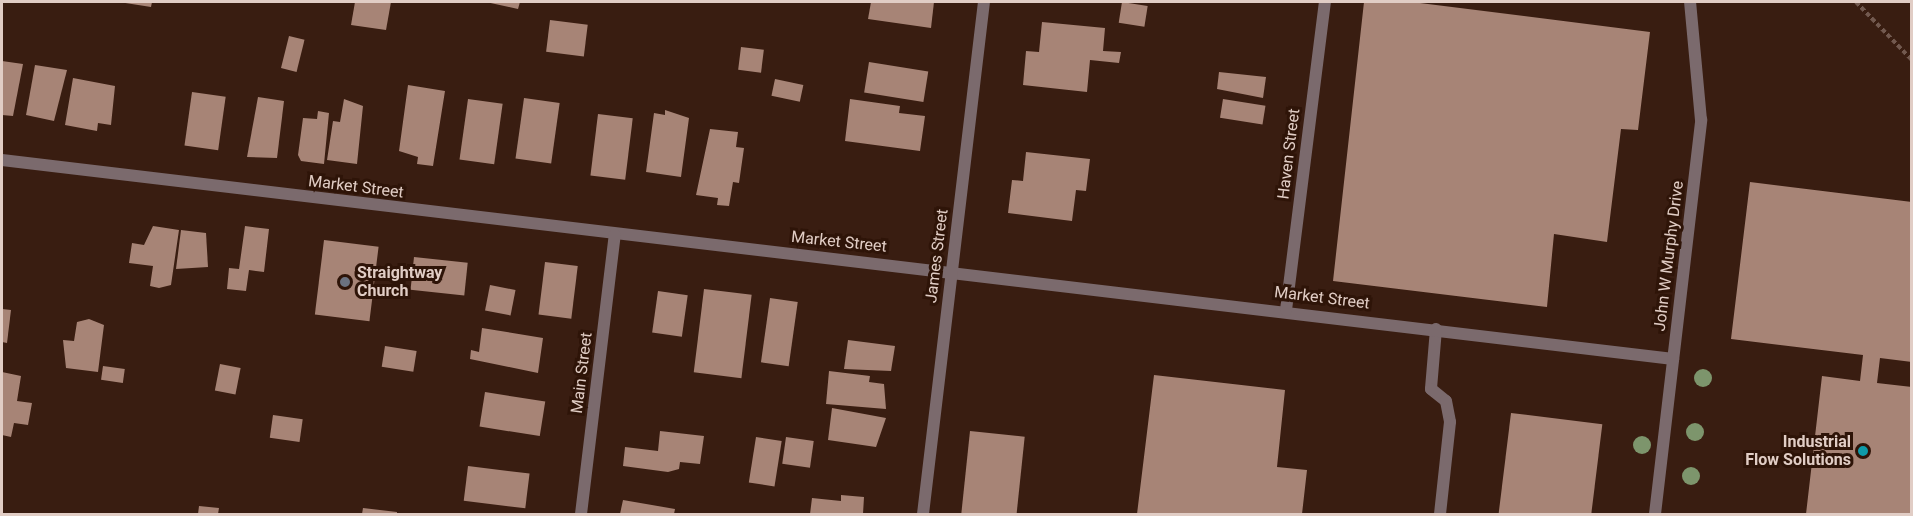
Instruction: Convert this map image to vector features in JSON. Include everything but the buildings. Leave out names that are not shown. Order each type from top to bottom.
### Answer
[{"type":"street","name":"James Street","points":[[923,514],[984,2]]},
{"type":"street","name":"Haven Street","points":[[1286,310],[1325,2]]},
{"type":"street","name":"John W Murphy Drive","points":[[1655,514],[1701,120],[1690,2]]},
{"type":"street","name":"Market Street","points":[[2,160],[615,235],[952,270],[1673,359]]},
{"type":"street","name":"Main Street","points":[[581,514],[615,235]]},
{"type":"street","points":[[1436,329],[1431,389],[1446,401],[1450,422],[1440,514]]},
{"type":"path","points":[[1856,2],[1911,60]]},
{"type":"place","name":"Straightway Church","points":[[345,282]]},
{"type":"place","name":"Industrial Flow Solutions","points":[[1863,451]]}]
